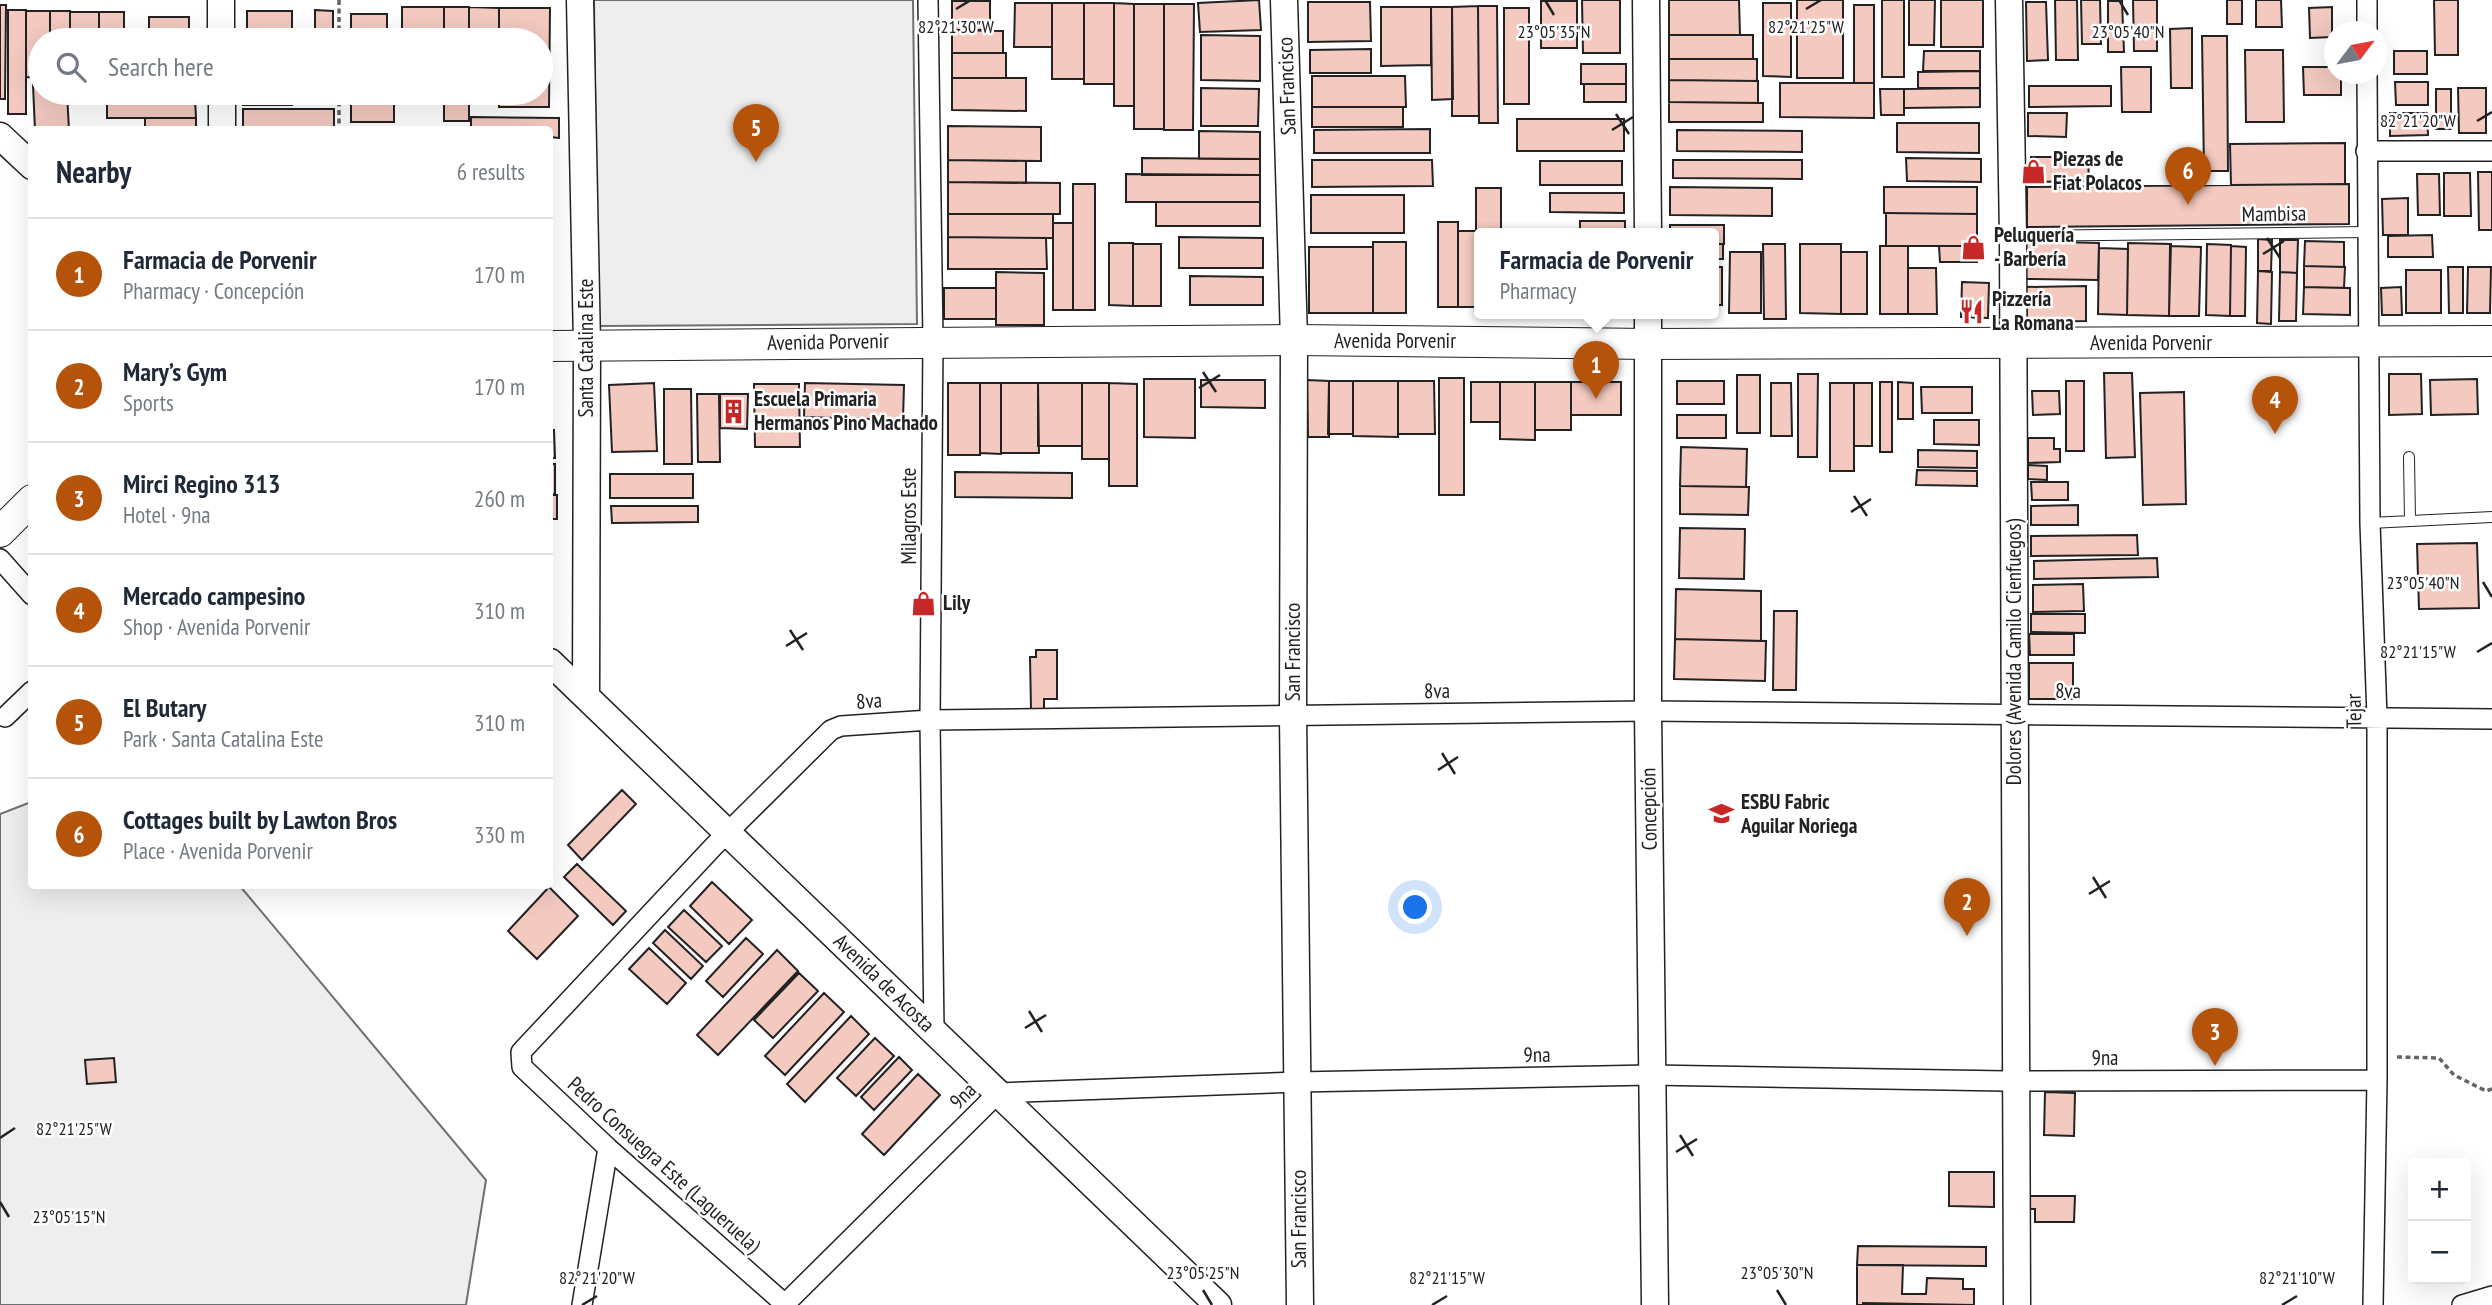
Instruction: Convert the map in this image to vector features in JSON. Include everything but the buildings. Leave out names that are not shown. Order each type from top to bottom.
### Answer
[{"type":"main road","name":"Avenida Porvenir","points":[[553,345],[1294,340],[1648,344],[2492,341]]},
{"type":"main road","points":[[0,532],[28,504]]},
{"type":"street","points":[[220,0],[221,28]]},
{"type":"street","name":"Santa Catalina Este","points":[[580,0],[587,345],[586,696]]},
{"type":"street","name":"Milagros Este","points":[[928,0],[933,341],[930,720],[934,1031]]},
{"type":"street","name":"San Francisco","points":[[1284,0],[1294,340],[1293,716],[1300,1305]]},
{"type":"street","points":[[1646,0],[1648,228]]},
{"type":"street","name":"Dolores (Avenida Camilo Cienfuegos)","points":[[2009,0],[2013,236],[2017,1305]]},
{"type":"street","points":[[2367,0],[2367,21]]},
{"type":"street","name":"Tejar","points":[[2367,84],[2370,523],[2377,717],[2377,1080],[2373,1305]]},
{"type":"street","points":[[222,105],[222,126]]},
{"type":"street","points":[[0,136],[28,162]]},
{"type":"street","points":[[2366,151],[2492,151]]},
{"type":"street","name":"Concepción","points":[[1648,319],[1648,711],[1655,1305]]},
{"type":"street","points":[[0,559],[28,590]]},
{"type":"street","name":"Avenida de Acosta","points":[[553,665],[1218,1305]]},
{"type":"street","points":[[5,717],[28,695]]},
{"type":"street","name":"8va","points":[[521,1052],[728,833],[831,730],[841,726],[930,720],[1648,711],[2492,719]]},
{"type":"street","name":"Pedro Consuegra Este (Lagueruela)","points":[[521,1052],[522,1067],[608,1148],[785,1305]]},
{"type":"street","name":"9na","points":[[785,1305],[998,1093],[1298,1082],[1651,1075],[2015,1081],[2377,1080]]},
{"type":"street","points":[[582,1305],[608,1148]]},
{"type":"street","points":[[2462,1305],[2492,1296]]},
{"type":"lane","name":"Mambisa","points":[[2013,236],[2367,232]]},
{"type":"lane","points":[[2409,457],[2410,520]]},
{"type":"lane","points":[[2370,523],[2492,517]]},
{"type":"path","points":[[339,0],[339,28]]},
{"type":"path","points":[[339,105],[339,126]]},
{"type":"path","points":[[2377,1056],[2439,1058],[2454,1074],[2486,1090],[2492,1089]]},
{"type":"shaded area","points":[[594,0],[913,0],[917,324],[598,326]]},
{"type":"shaded area","points":[[28,803],[28,889],[243,889],[486,1180],[466,1305],[0,1305],[0,814]]},
{"type":"place","name":"El Butary","points":[[756,162]]},
{"type":"place","name":"Piezas de Fiat Polacos","points":[[2033,171]]},
{"type":"place","name":"Cottages built by Lawton Bros","points":[[2188,205]]},
{"type":"place","name":"Peluquería - Barbería","points":[[1974,247]]},
{"type":"place","name":"Pizzería La Romana","points":[[1972,311]]},
{"type":"place","name":"Farmacia de Porvenir","points":[[1596,399]]},
{"type":"place","name":"Escuela Primaria Hermanos Pino Machado","points":[[734,411]]},
{"type":"place","name":"Mercado campesino","points":[[2275,434]]},
{"type":"place","name":"Lily","points":[[923,603]]},
{"type":"place","name":"ESBU Fabric Aguilar Noriega","points":[[1721,814]]},
{"type":"place","name":"Mary’s Gym","points":[[1967,936]]},
{"type":"place","name":"Mirci Regino 313","points":[[2215,1066]]}]
